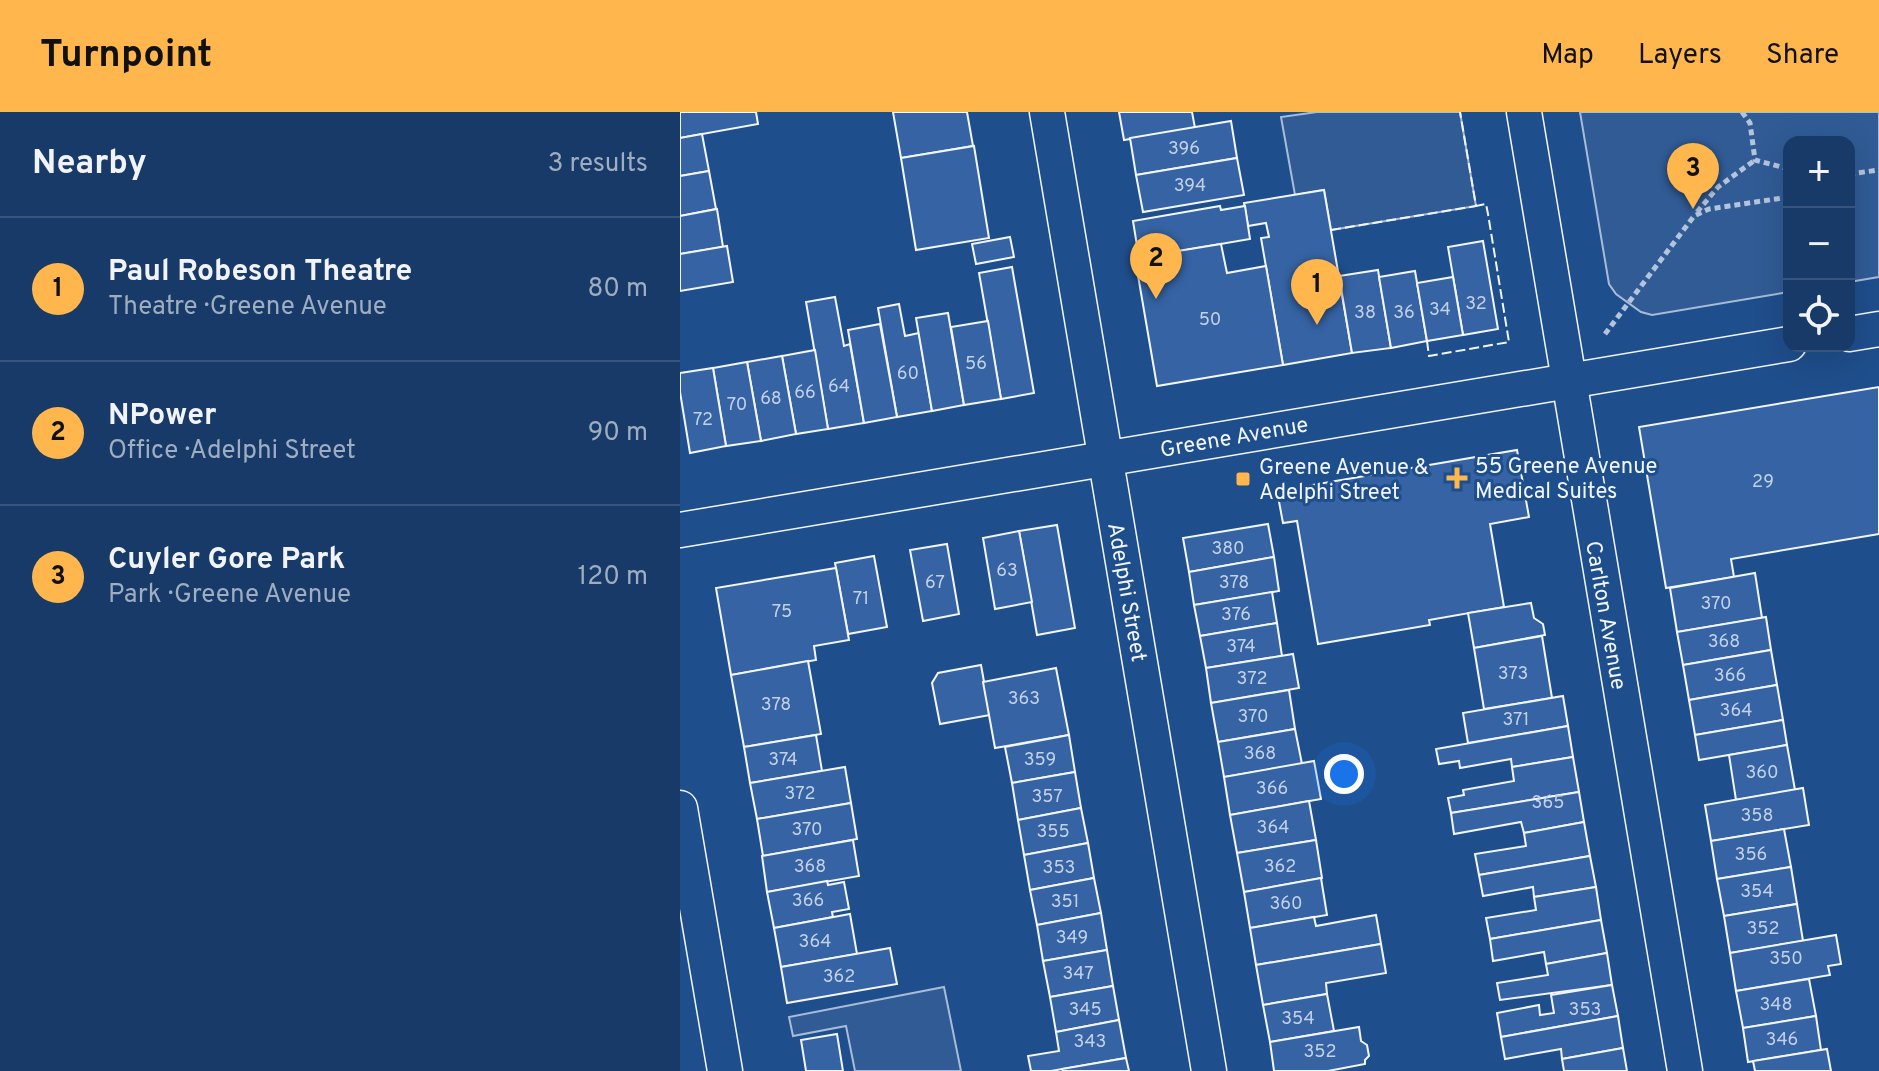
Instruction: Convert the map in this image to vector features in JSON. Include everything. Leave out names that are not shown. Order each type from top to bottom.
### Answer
[{"type":"street","name":"Adelphi Street","points":[[1047,112],[1209,1071]]},
{"type":"street","name":"Carlton Avenue","points":[[1524,112],[1685,1071]]},
{"type":"street","points":[[1855,333],[1879,329]]},
{"type":"street","name":"Greene Avenue","points":[[680,530],[1783,345]]},
{"type":"street","points":[[680,808],[725,1071]]},
{"type":"path","points":[[1742,112],[1750,123],[1755,160]]},
{"type":"path","points":[[1755,160],[1783,167]]},
{"type":"path","points":[[1605,334],[1718,187],[1755,160]]},
{"type":"path","points":[[1855,173],[1879,170]]},
{"type":"path","points":[[1694,216],[1709,209],[1783,198]]},
{"type":"shaded area","points":[[1317,112],[1460,112],[1476,206],[1331,230],[1324,190],[1295,195],[1281,117]]},
{"type":"shaded area","points":[[1580,112],[1879,112],[1879,277],[1855,281],[1855,136],[1783,136],[1783,293],[1652,315],[1641,312],[1616,294],[1609,284]]},
{"type":"shaded area","points":[[944,987],[961,1071],[855,1071],[846,1026],[793,1036],[789,1017]]},
{"type":"building","points":[[680,112],[756,112],[758,124],[680,138]]},
{"type":"building","points":[[893,112],[967,112],[973,146],[901,158]]},
{"type":"building","points":[[1119,112],[1192,112],[1195,128],[1124,140]]},
{"type":"building","points":[[1231,121],[1237,158],[1136,175],[1130,138]]},
{"type":"building","points":[[702,134],[709,171],[680,176],[680,138]]},
{"type":"building","points":[[974,146],[989,238],[916,250],[901,158]]},
{"type":"building","points":[[1237,158],[1244,195],[1143,212],[1136,175]]},
{"type":"building","points":[[709,171],[716,209],[680,216],[680,176]]},
{"type":"building","points":[[1324,190],[1352,353],[1283,365],[1261,238],[1269,237],[1266,223],[1248,226],[1244,203]]},
{"type":"building","points":[[1220,206],[1221,210],[1245,206],[1250,239],[1139,258],[1133,221]]},
{"type":"building","points":[[717,209],[723,247],[680,254],[680,216]]},
{"type":"building","points":[[1010,237],[1014,257],[976,264],[972,244]]},
{"type":"building","points":[[1483,241],[1498,329],[1463,335],[1448,247]]},
{"type":"building","points":[[1221,244],[1227,273],[1266,266],[1283,365],[1157,386],[1135,258]]},
{"type":"building","points":[[727,246],[733,282],[680,291],[680,254]]},
{"type":"building","points":[[1012,267],[1034,393],[1001,399],[979,273]]},
{"type":"building","points":[[1378,270],[1391,348],[1352,353],[1339,276]]},
{"type":"building","points":[[1415,271],[1427,341],[1391,348],[1379,277]]},
{"type":"building","points":[[1453,277],[1463,335],[1427,341],[1417,283]]},
{"type":"building","points":[[835,297],[844,346],[850,344],[864,423],[828,429],[806,302]]},
{"type":"building","points":[[899,304],[905,336],[919,333],[932,411],[897,417],[878,308]]},
{"type":"building","points":[[948,313],[964,405],[932,411],[916,318]]},
{"type":"building","points":[[988,321],[1001,399],[964,405],[951,327]]},
{"type":"building","points":[[880,324],[897,417],[864,423],[848,330]]},
{"type":"building","points":[[815,350],[828,429],[796,434],[782,356]]},
{"type":"building","points":[[782,356],[796,434],[761,441],[747,362]]},
{"type":"building","points":[[747,362],[761,441],[726,446],[713,368]]},
{"type":"building","points":[[713,368],[726,446],[690,453],[680,373]]},
{"type":"building","points":[[1879,387],[1879,534],[1731,559],[1734,577],[1666,588],[1639,427]]},
{"type":"building","points":[[1517,450],[1529,517],[1490,524],[1504,607],[1429,620],[1430,625],[1318,644],[1297,521],[1283,523],[1277,491]]},
{"type":"building","points":[[1268,524],[1274,557],[1189,572],[1183,538]]},
{"type":"building","points":[[1057,525],[1075,628],[1037,635],[1019,531]]},
{"type":"building","points":[[1019,531],[1032,602],[995,609],[983,538]]},
{"type":"building","points":[[947,544],[959,614],[923,621],[910,550]]},
{"type":"building","points":[[874,556],[887,627],[848,634],[835,563]]},
{"type":"building","points":[[1274,557],[1279,591],[1194,605],[1189,572]]},
{"type":"building","points":[[836,568],[849,640],[814,646],[816,660],[731,675],[716,588]]},
{"type":"building","points":[[1755,573],[1762,618],[1677,632],[1670,588]]},
{"type":"building","points":[[1272,592],[1277,623],[1200,636],[1194,605]]},
{"type":"building","points":[[1531,603],[1534,618],[1543,624],[1545,635],[1474,648],[1468,613]]},
{"type":"building","points":[[1766,617],[1771,650],[1683,665],[1677,632]]},
{"type":"building","points":[[1277,623],[1282,656],[1206,668],[1200,636]]},
{"type":"building","points":[[1542,636],[1552,698],[1484,709],[1474,648]]},
{"type":"building","points":[[1771,650],[1777,685],[1689,700],[1683,665]]},
{"type":"building","points":[[1293,654],[1299,688],[1211,703],[1206,668]]},
{"type":"building","points":[[808,661],[821,734],[744,747],[731,675]]},
{"type":"building","points":[[981,665],[990,715],[940,724],[932,683],[938,673]]},
{"type":"building","points":[[1056,668],[1069,735],[995,748],[983,682]]},
{"type":"building","points":[[1777,685],[1783,720],[1695,735],[1689,700]]},
{"type":"building","points":[[1289,690],[1295,729],[1218,742],[1211,703]]},
{"type":"building","points":[[1563,696],[1568,726],[1468,743],[1463,713]]},
{"type":"building","points":[[1783,720],[1787,745],[1699,760],[1695,735]]},
{"type":"building","points":[[1568,726],[1573,757],[1512,767],[1511,759],[1460,768],[1459,761],[1439,764],[1436,749]]},
{"type":"building","points":[[1295,729],[1302,764],[1224,777],[1218,742]]},
{"type":"building","points":[[816,735],[822,771],[750,783],[744,747]]},
{"type":"building","points":[[1069,735],[1075,772],[1012,783],[1005,747]]},
{"type":"building","points":[[1787,745],[1795,790],[1736,800],[1729,755]]},
{"type":"building","points":[[1573,757],[1579,792],[1451,813],[1448,798],[1464,795],[1463,790],[1514,781],[1512,767]]},
{"type":"building","points":[[1314,761],[1321,799],[1230,815],[1224,777]]},
{"type":"building","points":[[845,767],[851,803],[757,819],[750,783]]},
{"type":"building","points":[[1075,772],[1081,808],[1018,820],[1012,783]]},
{"type":"building","points":[[1803,788],[1809,825],[1711,841],[1705,805]]},
{"type":"building","points":[[1579,792],[1584,822],[1524,833],[1521,822],[1454,834],[1451,813]]},
{"type":"building","points":[[1309,801],[1316,840],[1237,853],[1230,815]]},
{"type":"building","points":[[851,803],[857,839],[763,856],[757,819]]},
{"type":"building","points":[[1081,808],[1088,843],[1024,855],[1018,820]]},
{"type":"building","points":[[1584,822],[1590,856],[1479,875],[1475,854],[1526,846],[1524,833]]},
{"type":"building","points":[[1784,829],[1791,867],[1717,879],[1711,841]]},
{"type":"building","points":[[853,840],[859,876],[767,892],[762,856]]},
{"type":"building","points":[[1316,840],[1322,878],[1244,892],[1237,853]]},
{"type":"building","points":[[1088,843],[1094,878],[1030,890],[1024,855]]},
{"type":"building","points":[[1590,856],[1596,887],[1534,897],[1533,887],[1483,896],[1479,875]]},
{"type":"building","points":[[1791,867],[1797,904],[1724,916],[1717,879]]},
{"type":"building","points":[[1094,878],[1101,913],[1037,925],[1030,890]]},
{"type":"building","points":[[1321,878],[1327,915],[1250,928],[1244,892]]},
{"type":"building","points":[[827,881],[828,885],[844,882],[849,909],[832,912],[833,917],[774,928],[767,892]]},
{"type":"building","points":[[1596,887],[1601,920],[1490,939],[1486,918],[1536,910],[1534,897]]},
{"type":"building","points":[[1797,904],[1803,941],[1730,953],[1724,916]]},
{"type":"building","points":[[1101,913],[1107,950],[1043,961],[1037,925]]},
{"type":"building","points":[[850,914],[857,954],[781,967],[774,928]]},
{"type":"building","points":[[1376,915],[1381,944],[1256,965],[1250,928],[1314,917],[1316,926]]},
{"type":"building","points":[[1601,920],[1607,953],[1546,964],[1544,952],[1493,961],[1490,939]]},
{"type":"building","points":[[1836,935],[1841,964],[1828,966],[1830,975],[1736,991],[1730,953]]},
{"type":"building","points":[[1381,944],[1386,973],[1326,983],[1327,994],[1263,1005],[1256,965]]},
{"type":"building","points":[[890,948],[897,984],[787,1003],[781,967]]},
{"type":"building","points":[[1107,950],[1113,986],[1050,997],[1043,961]]},
{"type":"building","points":[[1607,953],[1612,985],[1500,1000],[1497,983],[1548,975],[1546,964]]},
{"type":"building","points":[[1809,979],[1816,1016],[1743,1028],[1736,991]]},
{"type":"building","points":[[1612,985],[1618,1016],[1501,1037],[1497,1013],[1539,1005],[1540,1015],[1554,1013],[1551,995]]},
{"type":"building","points":[[1113,986],[1119,1020],[1056,1032],[1050,997]]},
{"type":"building","points":[[1327,994],[1334,1031],[1270,1042],[1263,1005]]},
{"type":"building","points":[[1618,1016],[1623,1048],[1562,1059],[1561,1049],[1505,1059],[1501,1037]]},
{"type":"building","points":[[1816,1016],[1821,1050],[1748,1062],[1743,1028]]},
{"type":"building","points":[[1119,1020],[1126,1058],[1051,1071],[1031,1071],[1028,1056],[1059,1051],[1056,1032]]},
{"type":"building","points":[[1359,1027],[1361,1041],[1367,1045],[1369,1056],[1365,1064],[1328,1071],[1274,1071],[1270,1042]]},
{"type":"building","points":[[837,1034],[843,1071],[806,1071],[801,1040]]},
{"type":"building","points":[[1623,1048],[1627,1071],[1564,1071],[1562,1059]]},
{"type":"building","points":[[1827,1049],[1831,1071],[1755,1071],[1753,1061]]},
{"type":"building","points":[[1126,1058],[1129,1071],[1062,1069]]},
{"type":"fence","points":[[1427,341],[1429,356],[1509,342],[1486,204],[1476,206],[1460,112]]},
{"type":"fence","points":[[1331,230],[1476,206]]},
{"type":"place","name":"Cuyler Gore Park","points":[[1693,209]]},
{"type":"place","name":"NPower","points":[[1156,299]]},
{"type":"place","name":"Paul Robeson Theatre","points":[[1317,325]]},
{"type":"place","name":"55 Greene Avenue Medical Suites","points":[[1457,478]]},
{"type":"place","name":"Greene Avenue & Adelphi Street","points":[[1243,479]]}]
